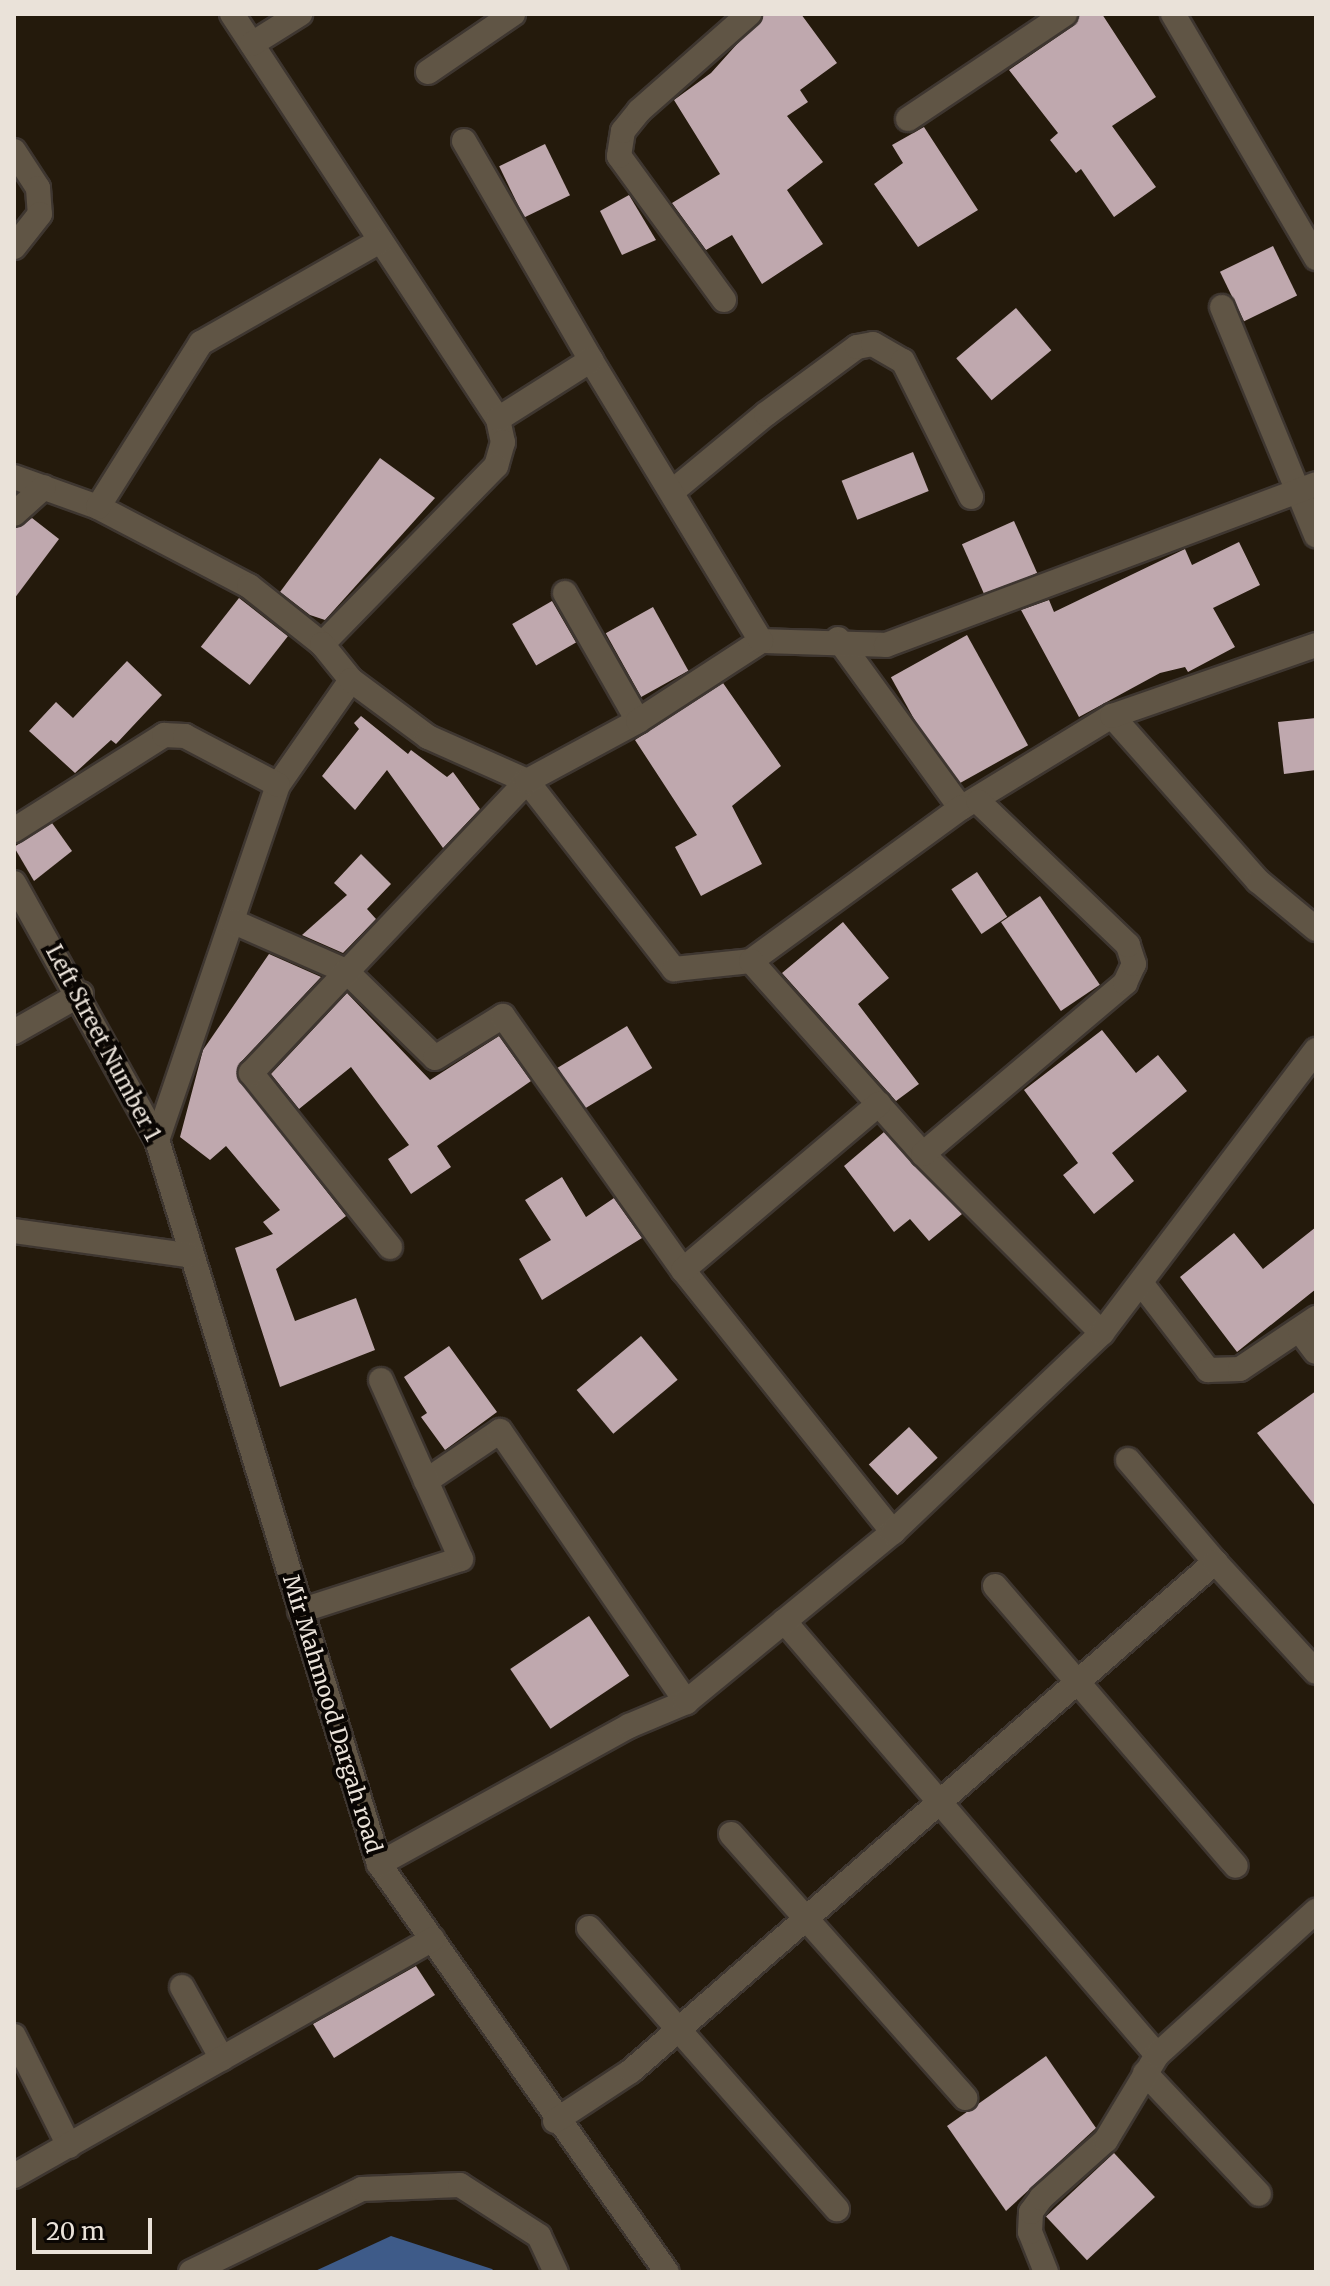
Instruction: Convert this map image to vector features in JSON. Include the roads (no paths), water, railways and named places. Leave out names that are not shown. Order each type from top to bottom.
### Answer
[{"type":"street","points":[[232,14],[498,419],[503,442],[496,466],[322,644]]},
{"type":"street","points":[[252,44],[300,14]]},
{"type":"street","points":[[428,72],[513,14]]},
{"type":"street","points":[[724,300],[619,156],[623,131],[639,111],[749,14]]},
{"type":"street","points":[[908,119],[1065,14]]},
{"type":"street","points":[[1173,14],[1316,258]]},
{"type":"street","points":[[464,141],[591,360],[674,490],[761,641]]},
{"type":"street","points":[[14,151],[38,188],[40,214],[14,247]]},
{"type":"street","points":[[98,507],[201,343],[380,241]]},
{"type":"street","points":[[1222,307],[1308,488],[1316,535]]},
{"type":"street","points":[[674,490],[789,397],[857,347],[873,344],[903,361],[971,497]]},
{"type":"street","points":[[498,419],[591,360]]},
{"type":"street","points":[[14,477],[98,507],[249,586],[322,644],[351,680],[428,737],[527,781],[674,969],[751,961],[970,805],[1112,716],[1316,645]]},
{"type":"street","points":[[14,514],[44,487]]},
{"type":"street","points":[[390,1247],[251,1073],[527,781],[638,721],[761,641],[838,639],[886,645],[1308,488]]},
{"type":"street","points":[[565,593],[638,721]]},
{"type":"street","points":[[838,639],[970,805],[1128,945],[1134,964],[1125,983],[923,1154]]},
{"type":"street","points":[[157,1140],[278,785],[351,680]]},
{"type":"street","points":[[1112,716],[1258,881],[1316,929]]},
{"type":"street","points":[[14,830],[164,735],[185,736],[278,785]]},
{"type":"street","name":"Left Street Number 1","points":[[14,883],[81,994],[157,1140],[188,1255]]},
{"type":"street","points":[[232,921],[346,971],[435,1058],[503,1016],[683,1270],[893,1532]]},
{"type":"street","points":[[751,961],[923,1154],[1102,1333]]},
{"type":"street","points":[[14,1032],[81,994]]},
{"type":"street","points":[[379,1864],[629,1726],[686,1702],[893,1532],[1102,1333],[1316,1050]]},
{"type":"street","points":[[683,1270],[879,1104]]},
{"type":"street","points":[[14,1231],[188,1255]]},
{"type":"street","name":"Mir Mahmood Dargah road","points":[[188,1255],[379,1864],[555,2121],[667,2272]]},
{"type":"street","points":[[1141,1283],[1208,1370],[1240,1369],[1308,1324],[1316,1352]]},
{"type":"street","points":[[300,1611],[461,1559],[381,1380]]},
{"type":"street","points":[[426,1481],[500,1431],[686,1702]]},
{"type":"street","points":[[1128,1460],[1215,1562],[1316,1672]]},
{"type":"street","points":[[555,2121],[631,2071],[804,1917],[942,1805],[1215,1562]]},
{"type":"street","points":[[995,1586],[1236,1866]]},
{"type":"street","points":[[784,1621],[942,1805],[1259,2194]]},
{"type":"street","points":[[731,1834],[965,2098]]},
{"type":"street","points":[[1046,2272],[1030,2232],[1031,2212],[1106,2140],[1151,2064],[1316,1911]]},
{"type":"street","points":[[589,1928],[837,2209]]},
{"type":"street","points":[[14,2176],[433,1939]]},
{"type":"street","points":[[182,1987],[222,2059]]},
{"type":"street","points":[[14,2036],[69,2146]]},
{"type":"street","points":[[191,2272],[362,2189],[460,2185],[539,2236],[556,2272]]},
{"type":"water","points":[[391,2236],[492,2269],[495,2272],[313,2272]]}]
